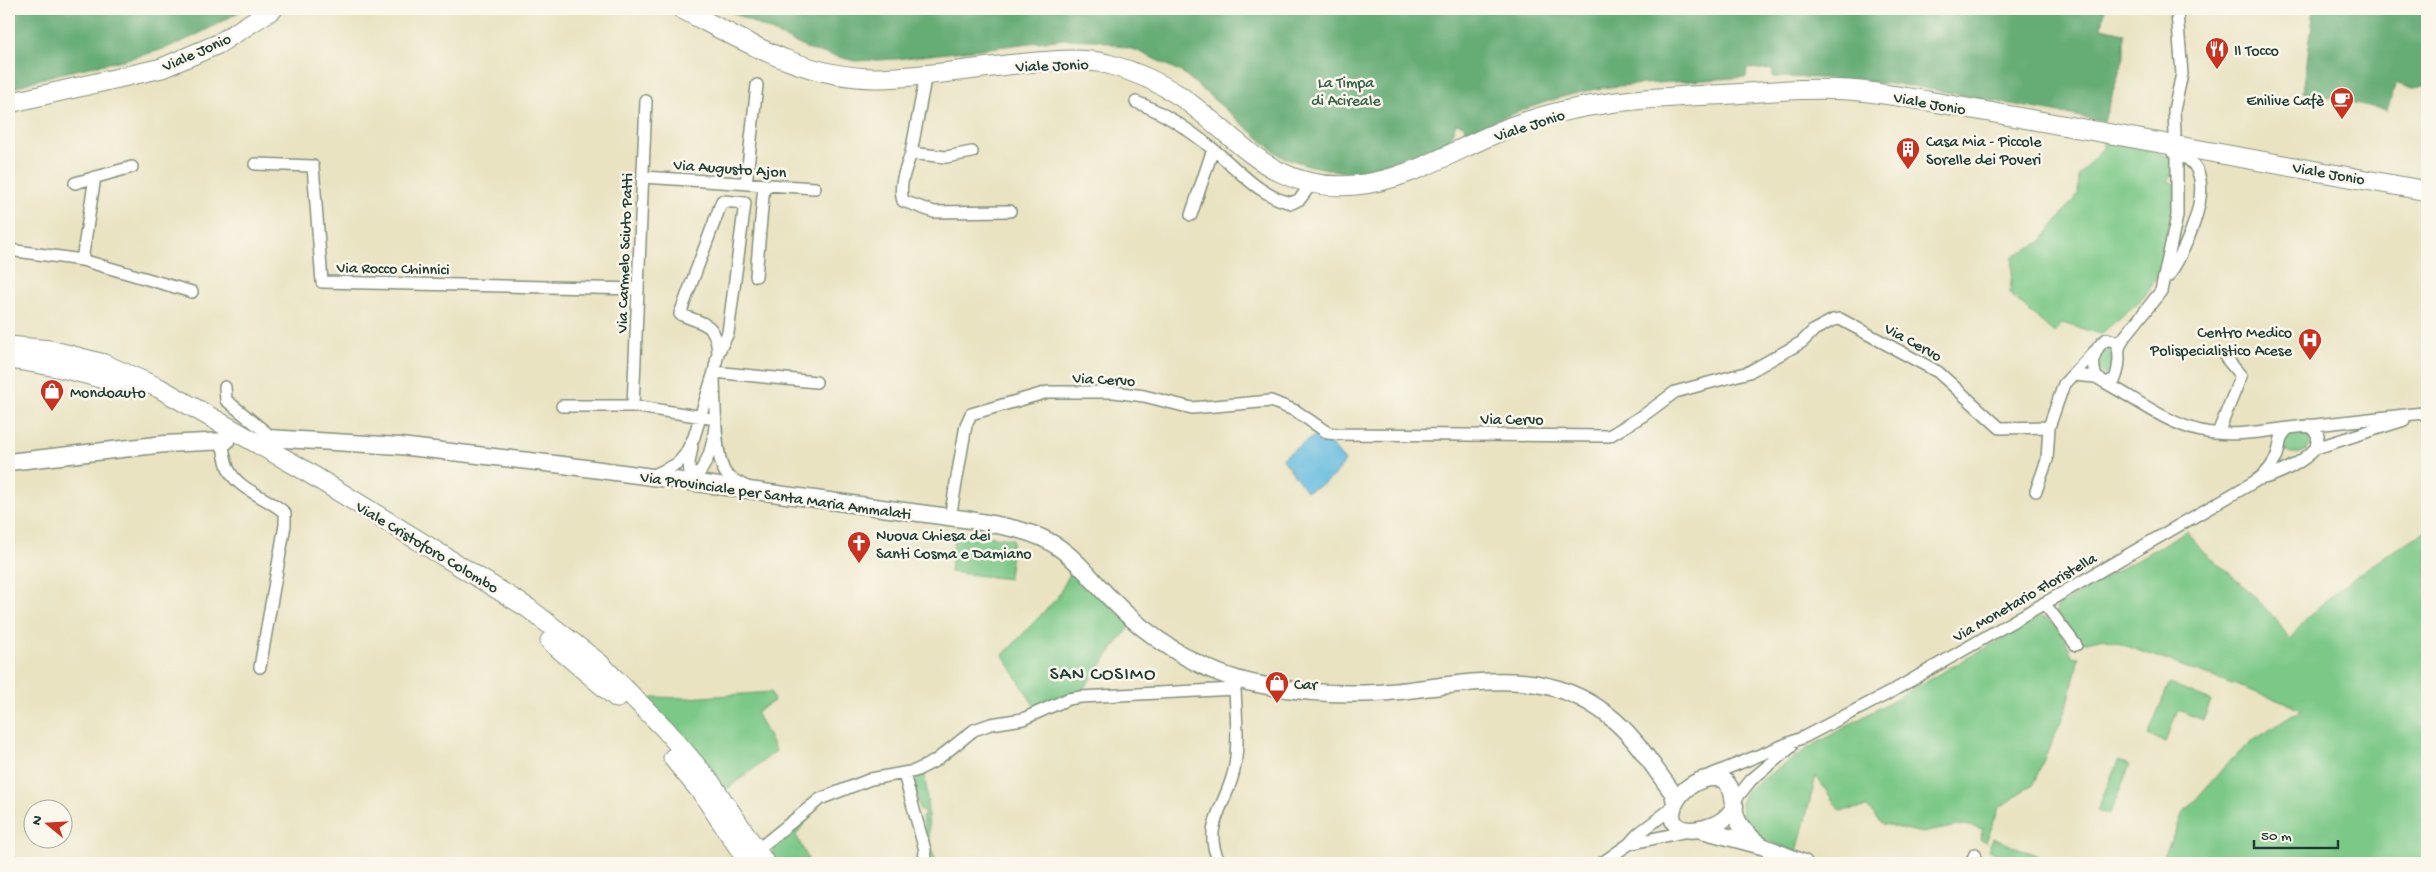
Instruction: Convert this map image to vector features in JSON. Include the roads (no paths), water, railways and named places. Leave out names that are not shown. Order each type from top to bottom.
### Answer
[{"type":"main road","name":"Viale Jonio","points":[[9,112],[185,60],[218,44],[273,9]]},
{"type":"main road","name":"Viale Jonio","points":[[682,9],[755,46],[801,66],[853,77],[878,78],[1048,61],[1073,60],[1110,65],[1134,72],[1178,95],[1267,167],[1300,181],[1333,186],[1381,181],[1406,173],[1516,125],[1557,113],[1631,99],[1848,90],[1928,101],[2147,139],[2427,191]]},
{"type":"main road","name":"Viale Jonio","points":[[9,103],[78,86],[113,81]]},
{"type":"main road","name":"Viale Cristoforo Colombo","points":[[9,348],[50,350],[104,364],[159,388],[299,467],[528,608],[598,663],[665,729],[711,783],[754,860]]},
{"type":"main road","name":"Viale Cristoforo Colombo","points":[[9,359],[97,376],[162,401],[285,472],[488,596],[555,644],[630,711],[654,736],[754,860]]},
{"type":"street","points":[[2175,134],[2174,110],[2182,74],[2177,13]]},
{"type":"street","points":[[926,74],[911,153],[901,184],[901,193],[904,201],[934,212],[1010,210]]},
{"type":"street","points":[[746,184],[757,85]]},
{"type":"street","name":"Via Carmelo Sciuto Patti","points":[[633,406],[646,101]]},
{"type":"street","points":[[1136,102],[1184,128],[1213,149],[1261,190],[1284,201],[1292,203],[1300,199],[1312,183]]},
{"type":"street","points":[[2119,348],[2136,321],[2161,291],[2187,240],[2201,198],[2202,182],[2195,166],[2187,158],[2147,139]]},
{"type":"street","points":[[1191,215],[1213,149]]},
{"type":"street","points":[[911,153],[946,157],[972,152]]},
{"type":"street","points":[[2161,291],[2177,216],[2177,158]]},
{"type":"street","name":"Via Rocco Chinnici","points":[[255,164],[313,166],[322,282],[638,289]]},
{"type":"street","points":[[75,182],[132,167]]},
{"type":"street","points":[[82,260],[95,177]]},
{"type":"street","name":"Via Augusto Ajon","points":[[643,177],[814,188]]},
{"type":"street","points":[[756,276],[764,185]]},
{"type":"street","points":[[691,482],[689,463],[694,437],[718,353],[728,333],[745,203],[722,201],[680,314],[712,328],[717,337],[718,353]]},
{"type":"street","points":[[9,250],[82,260],[192,292]]},
{"type":"street","name":"Via Cervo","points":[[950,518],[966,426],[970,414],[1048,392],[1114,392],[1144,396],[1192,408],[1271,401],[1296,411],[1328,433],[1337,434],[1609,436],[1675,392],[1749,372],[1802,342],[1814,330],[1833,320],[1847,322],[1900,353],[1938,372],[2000,428],[2049,427]]},
{"type":"street","points":[[2036,491],[2047,460],[2049,427],[2064,384],[2095,351],[2099,344],[2136,321]]},
{"type":"street","points":[[2073,375],[2101,380],[2115,379],[2118,372],[2119,348],[2116,342],[2107,339]]},
{"type":"street","points":[[2095,351],[2093,368],[2101,380],[2133,397],[2159,414],[2200,431],[2218,434],[2259,432],[2425,412]]},
{"type":"street","points":[[2218,434],[2241,376],[2226,358]]},
{"type":"street","points":[[714,372],[816,382]]},
{"type":"street","points":[[714,372],[716,420],[722,466],[727,474],[755,492]]},
{"type":"street","points":[[2118,372],[2122,384],[2133,397]]},
{"type":"street","points":[[225,387],[226,400],[271,438]]},
{"type":"street","points":[[562,406],[633,406],[716,420]]},
{"type":"street","points":[[2258,480],[2270,477],[2303,458],[2316,448],[2425,412]]},
{"type":"street","points":[[691,482],[705,465],[712,449],[716,420]]},
{"type":"street","points":[[2309,425],[2318,436],[2316,448]]},
{"type":"street","points":[[2258,480],[2274,462],[2279,448],[2279,439],[2289,428]]},
{"type":"street","points":[[2259,432],[2291,459],[2303,458]]},
{"type":"street","points":[[651,477],[677,464],[685,455],[694,437]]},
{"type":"street","name":"Via Provinciale per Santa Maria Ammalati","points":[[271,438],[400,446],[691,482],[950,518],[1005,527],[1033,534],[1054,544],[1072,557],[1110,598],[1153,638],[1237,684],[1257,684],[1331,693],[1376,693],[1487,680],[1534,683],[1554,687],[1580,698],[1609,715],[1627,733],[1672,793],[1673,806]]},
{"type":"street","points":[[9,462],[164,444],[224,441],[230,473],[242,484],[277,505],[285,513],[260,666]]},
{"type":"street","name":"Via Monetario Floristella","points":[[1804,737],[1889,693],[2258,480]]},
{"type":"street","points":[[2044,603],[2076,645]]},
{"type":"street","points":[[754,860],[820,799],[871,779],[904,774],[935,761],[974,730],[992,724],[1023,719],[1068,700],[1082,697],[1155,694],[1237,684],[1235,768],[1218,813],[1212,837],[1212,847],[1220,863]]},
{"type":"street","points":[[1602,863],[1630,844],[1638,834],[1673,806],[1699,780],[1804,737]]},
{"type":"street","points":[[1630,844],[1695,830],[1724,820],[1751,780],[1804,737]]},
{"type":"street","points":[[1652,765],[1678,782],[1723,780],[1732,789],[1740,824],[1748,835],[1762,846]]},
{"type":"street","points":[[904,774],[926,850],[924,863]]},
{"type":"street","points":[[1673,806],[1673,821],[1682,830],[1695,830],[1762,846],[1804,863]]},
{"type":"water","points":[[1316,435],[1323,435],[1345,461],[1329,480],[1306,491],[1282,458]]},
{"type":"place","name":"Il Tocco","points":[[2217,70]]},
{"type":"place","name":"Enilive Cafè","points":[[2342,120]]},
{"type":"place","name":"Casa Mia - Piccole Sorelle dei Poveri","points":[[1908,170]]},
{"type":"place","name":"Centro Medico Polispecialistico Acese","points":[[2310,361]]},
{"type":"place","name":"Mondoauto","points":[[52,412]]},
{"type":"place","name":"Nuova Chiesa dei Santi Cosma e Damiano","points":[[859,564]]},
{"type":"place","name":"Car","points":[[1277,704]]},
{"type":"district","name":"SAN COSIMO","points":[[1103,672]]},
{"type":"park label","name":"La Timpa di Acireale","points":[[1346,90]]}]
